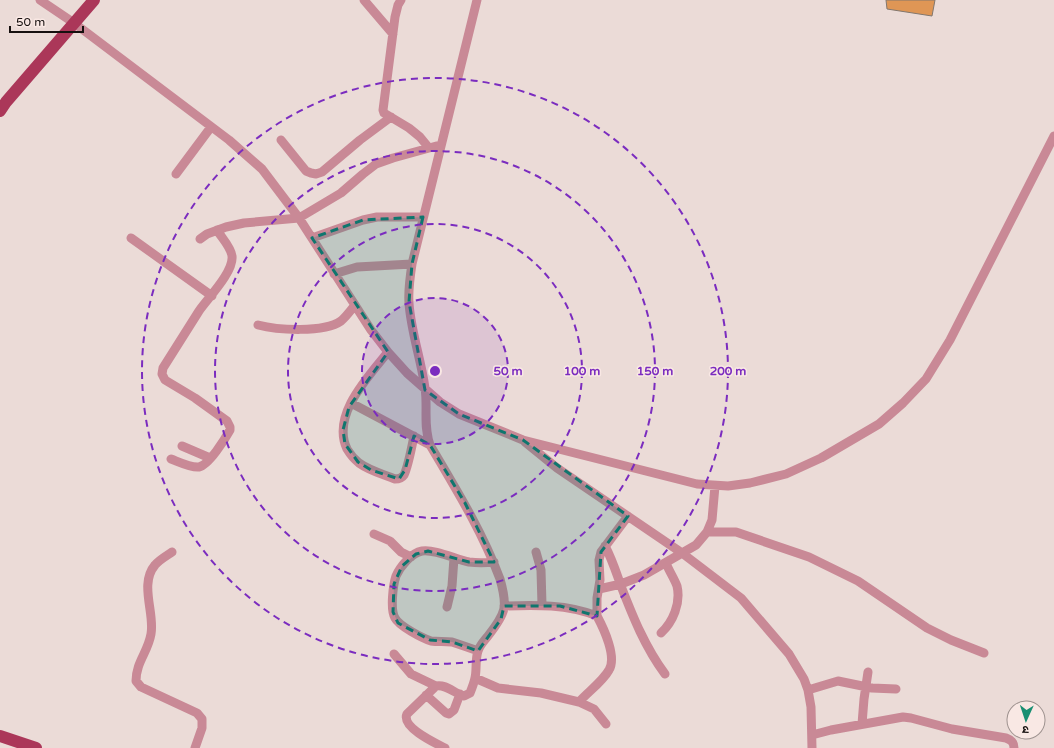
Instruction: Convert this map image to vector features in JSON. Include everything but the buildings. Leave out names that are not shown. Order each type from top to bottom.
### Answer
[{"type":"main road","points":[[0,111],[6,102],[94,0]]},
{"type":"main road","points":[[0,736],[12,744],[36,748]]},
{"type":"street","points":[[40,0],[74,23],[229,140],[262,169],[299,218],[371,330],[407,373],[440,402],[459,414],[523,440],[697,484],[715,486],[750,483],[786,474],[821,458],[879,424],[903,403],[926,379],[950,340],[1054,136]]},
{"type":"street","points":[[364,0],[393,34]]},
{"type":"street","points":[[401,0],[395,17],[382,105],[384,113],[409,128],[420,137],[429,148]]},
{"type":"street","points":[[394,654],[411,674],[436,686],[445,686],[464,696],[470,693],[476,678],[476,662],[481,644],[504,613],[502,587],[494,562],[465,503],[430,445],[426,430],[425,390],[410,308],[410,274],[412,264],[440,145],[477,0]]},
{"type":"street","points":[[281,140],[306,171],[316,174],[328,168],[360,140],[391,117]]},
{"type":"street","points":[[176,174],[211,127]]},
{"type":"street","points":[[200,239],[216,230],[244,223],[299,218],[341,193],[376,164],[440,145]]},
{"type":"street","points":[[312,238],[340,227],[370,218],[423,217]]},
{"type":"street","points":[[171,459],[190,465],[200,466],[207,462],[230,430],[229,424],[195,398],[165,380],[162,374],[163,368],[200,309],[212,296],[231,265],[233,258],[231,251],[216,230]]},
{"type":"street","points":[[132,238],[212,296]]},
{"type":"street","points":[[334,274],[357,267],[412,264]]},
{"type":"street","points":[[258,325],[285,330],[323,328],[341,320],[355,305]]},
{"type":"street","points":[[388,352],[361,387],[351,403],[344,421],[343,430],[345,444],[350,455],[358,462],[371,470],[395,479],[399,479],[403,476],[414,436]]},
{"type":"street","points":[[351,403],[430,445]]},
{"type":"street","points":[[523,440],[557,468],[682,553],[741,598],[789,654],[804,679],[812,707],[812,748]]},
{"type":"street","points":[[182,446],[210,458]]},
{"type":"street","points":[[599,589],[621,584],[644,575],[696,545],[707,532],[712,520],[715,486]]},
{"type":"street","points":[[579,702],[610,669],[612,660],[609,644],[597,616],[599,560],[605,546],[628,516]]},
{"type":"street","points":[[707,532],[736,532],[764,543],[796,551],[858,581],[927,628],[951,640],[984,653]]},
{"type":"street","points":[[374,534],[390,540],[397,549],[411,557]]},
{"type":"street","points":[[605,546],[612,557],[642,638],[666,674]]},
{"type":"street","points":[[478,651],[452,642],[430,640],[421,637],[398,623],[394,618],[393,602],[395,580],[402,566],[411,557],[420,552],[428,551],[479,563],[494,562]]},
{"type":"street","points":[[172,552],[154,566],[148,580],[152,624],[151,634],[136,672],[136,681],[142,687],[198,713],[202,719],[202,728],[195,748]]},
{"type":"street","points":[[536,552],[541,570],[542,605]]},
{"type":"street","points":[[447,607],[452,586],[454,558]]},
{"type":"street","points":[[661,633],[672,619],[678,596],[674,579],[666,563]]},
{"type":"street","points":[[504,606],[542,605],[578,609],[597,616]]},
{"type":"street","points":[[862,724],[865,687],[868,672]]},
{"type":"street","points":[[476,678],[498,688],[541,693],[579,702],[594,709],[606,724]]},
{"type":"street","points":[[808,690],[838,681],[865,687],[896,689]]},
{"type":"street","points":[[436,686],[405,717],[406,721],[424,736],[445,748]]},
{"type":"street","points":[[426,695],[449,714],[454,710],[460,694]]},
{"type":"street","points":[[812,735],[831,730],[903,717],[952,729],[1006,738],[1012,740],[1014,748]]},
{"type":"highlighted area","points":[[423,217],[412,264],[409,302],[425,390],[459,414],[523,440],[628,516],[601,552],[597,616],[560,606],[504,606],[501,619],[478,651],[452,642],[430,640],[398,623],[393,612],[394,584],[402,566],[416,554],[428,551],[469,562],[494,562],[465,503],[430,445],[414,436],[405,470],[399,479],[371,470],[358,462],[345,444],[343,430],[349,407],[388,352],[312,238],[363,220]]}]
